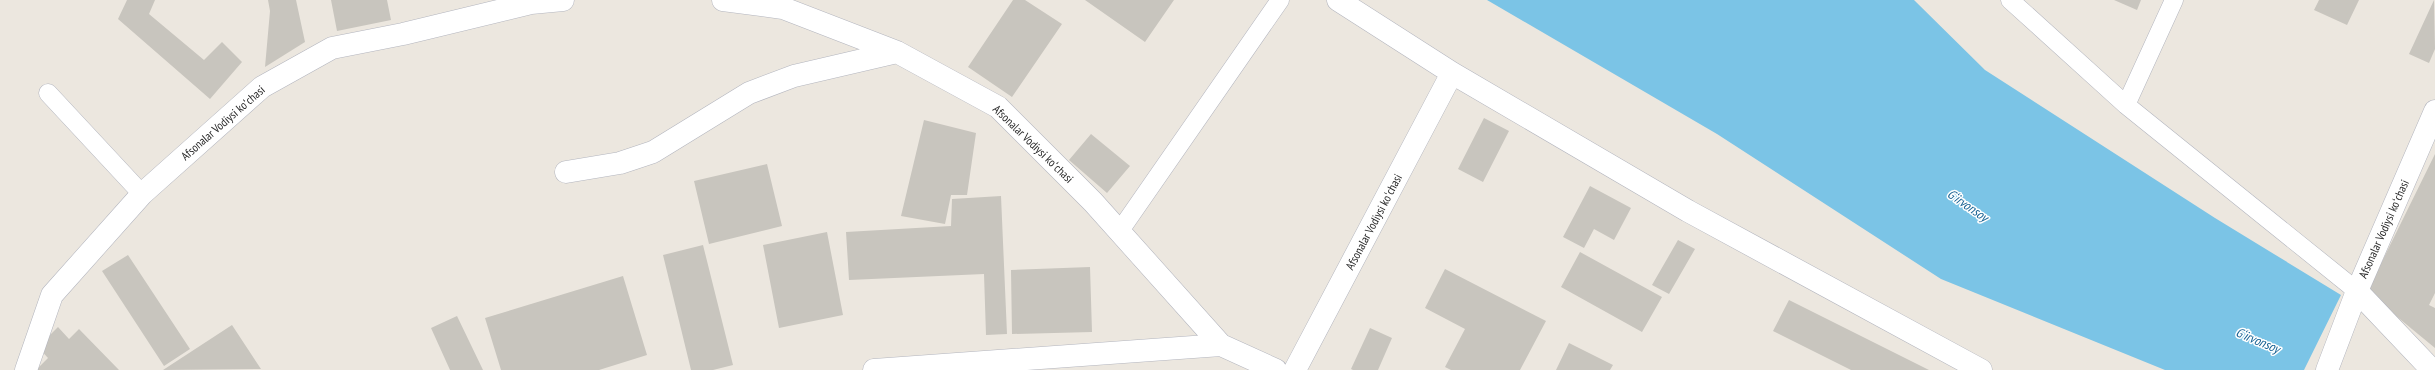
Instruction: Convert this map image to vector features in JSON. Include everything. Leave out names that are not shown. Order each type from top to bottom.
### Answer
[{"type":"street","name":"Afsonalar Vodiysi koʻchasi","points":[[26,370],[52,295],[142,194],[262,87],[332,48],[403,34],[531,3],[563,0]]},
{"type":"street","name":"Afsonalar Vodiysi koʻchasi","points":[[723,0],[783,8],[897,52],[998,107],[1093,202],[1221,345],[1276,370]]},
{"type":"street","points":[[1338,0],[1452,73],[1688,211],[1981,370]]},
{"type":"street","points":[[566,172],[620,163],[653,152],[749,93],[794,76],[897,52]]},
{"type":"street","name":"Afsonalar Vodiysi koʻchasi","points":[[1295,370],[1452,73]]},
{"type":"street","name":"Afsonalar Vodiysi koʻchasi","points":[[2432,370],[2357,291],[2435,111]]},
{"type":"street","points":[[2327,370],[2357,291]]},
{"type":"street","name":"Afsonalar Vodiysi koʻchasi","points":[[874,370],[1221,345]]},
{"type":"lane","points":[[1120,232],[1280,0]]},
{"type":"lane","points":[[2010,0],[2126,105],[2357,291]]},
{"type":"lane","points":[[2126,105],[2174,0]]},
{"type":"lane","points":[[48,93],[142,194]]},
{"type":"water","name":"G‘irvonsoy","points":[[1487,0],[1914,0],[1985,70],[2215,218],[2341,295],[2304,370],[2165,370],[1941,279],[1717,134]]},
{"type":"building","points":[[127,0],[155,0],[149,14],[204,60],[222,42],[242,62],[210,99],[118,19]]},
{"type":"building","points":[[268,0],[296,0],[305,42],[265,67],[270,11]]},
{"type":"building","points":[[331,0],[387,0],[391,20],[337,31]]},
{"type":"building","points":[[1013,0],[1025,0],[1062,24],[1012,97],[968,67]]},
{"type":"building","points":[[1085,0],[1174,0],[1145,42]]},
{"type":"building","points":[[2114,0],[2141,0],[2137,10]]},
{"type":"building","points":[[2319,0],[2359,0],[2347,25],[2314,10]]},
{"type":"building","points":[[2434,0],[2435,49],[2429,63],[2409,54]]},
{"type":"building","points":[[1484,118],[1509,131],[1483,182],[1458,169]]},
{"type":"building","points":[[924,120],[976,133],[967,195],[951,195],[945,224],[901,216]]},
{"type":"building","points":[[1091,134],[1130,166],[1107,193],[1069,160]]},
{"type":"building","points":[[2435,154],[2435,293],[2429,305],[2435,308],[2435,348],[2367,292]]},
{"type":"building","points":[[767,164],[782,226],[709,244],[694,181]]},
{"type":"building","points":[[1590,186],[1631,208],[1614,240],[1594,229],[1584,248],[1563,237]]},
{"type":"building","points":[[1001,196],[1007,334],[986,335],[984,274],[849,280],[846,232],[951,226],[952,199]]},
{"type":"building","points":[[827,232],[843,315],[779,328],[763,245]]},
{"type":"building","points":[[1678,240],[1695,249],[1669,294],[1652,285]]},
{"type":"building","points":[[703,245],[733,365],[713,370],[691,370],[663,255]]},
{"type":"building","points":[[1580,252],[1662,297],[1642,332],[1561,287]]},
{"type":"building","points":[[128,255],[190,349],[164,366],[102,271]]},
{"type":"building","points":[[1090,267],[1092,332],[1012,334],[1011,270]]},
{"type":"building","points":[[1445,269],[1546,321],[1520,370],[1451,370],[1445,367],[1465,329],[1425,308]]},
{"type":"building","points":[[623,276],[647,355],[599,370],[501,370],[485,318]]},
{"type":"building","points":[[1789,300],[1929,370],[1851,370],[1773,331]]},
{"type":"building","points":[[457,316],[483,370],[450,370],[431,328]]},
{"type":"building","points":[[232,325],[261,369],[163,370]]},
{"type":"building","points":[[58,327],[69,339],[79,329],[119,370],[36,370],[48,358],[38,347]]},
{"type":"building","points":[[1370,328],[1392,338],[1378,370],[1353,370],[1351,369]]},
{"type":"building","points":[[1569,343],[1613,365],[1610,370],[1556,370]]}]
